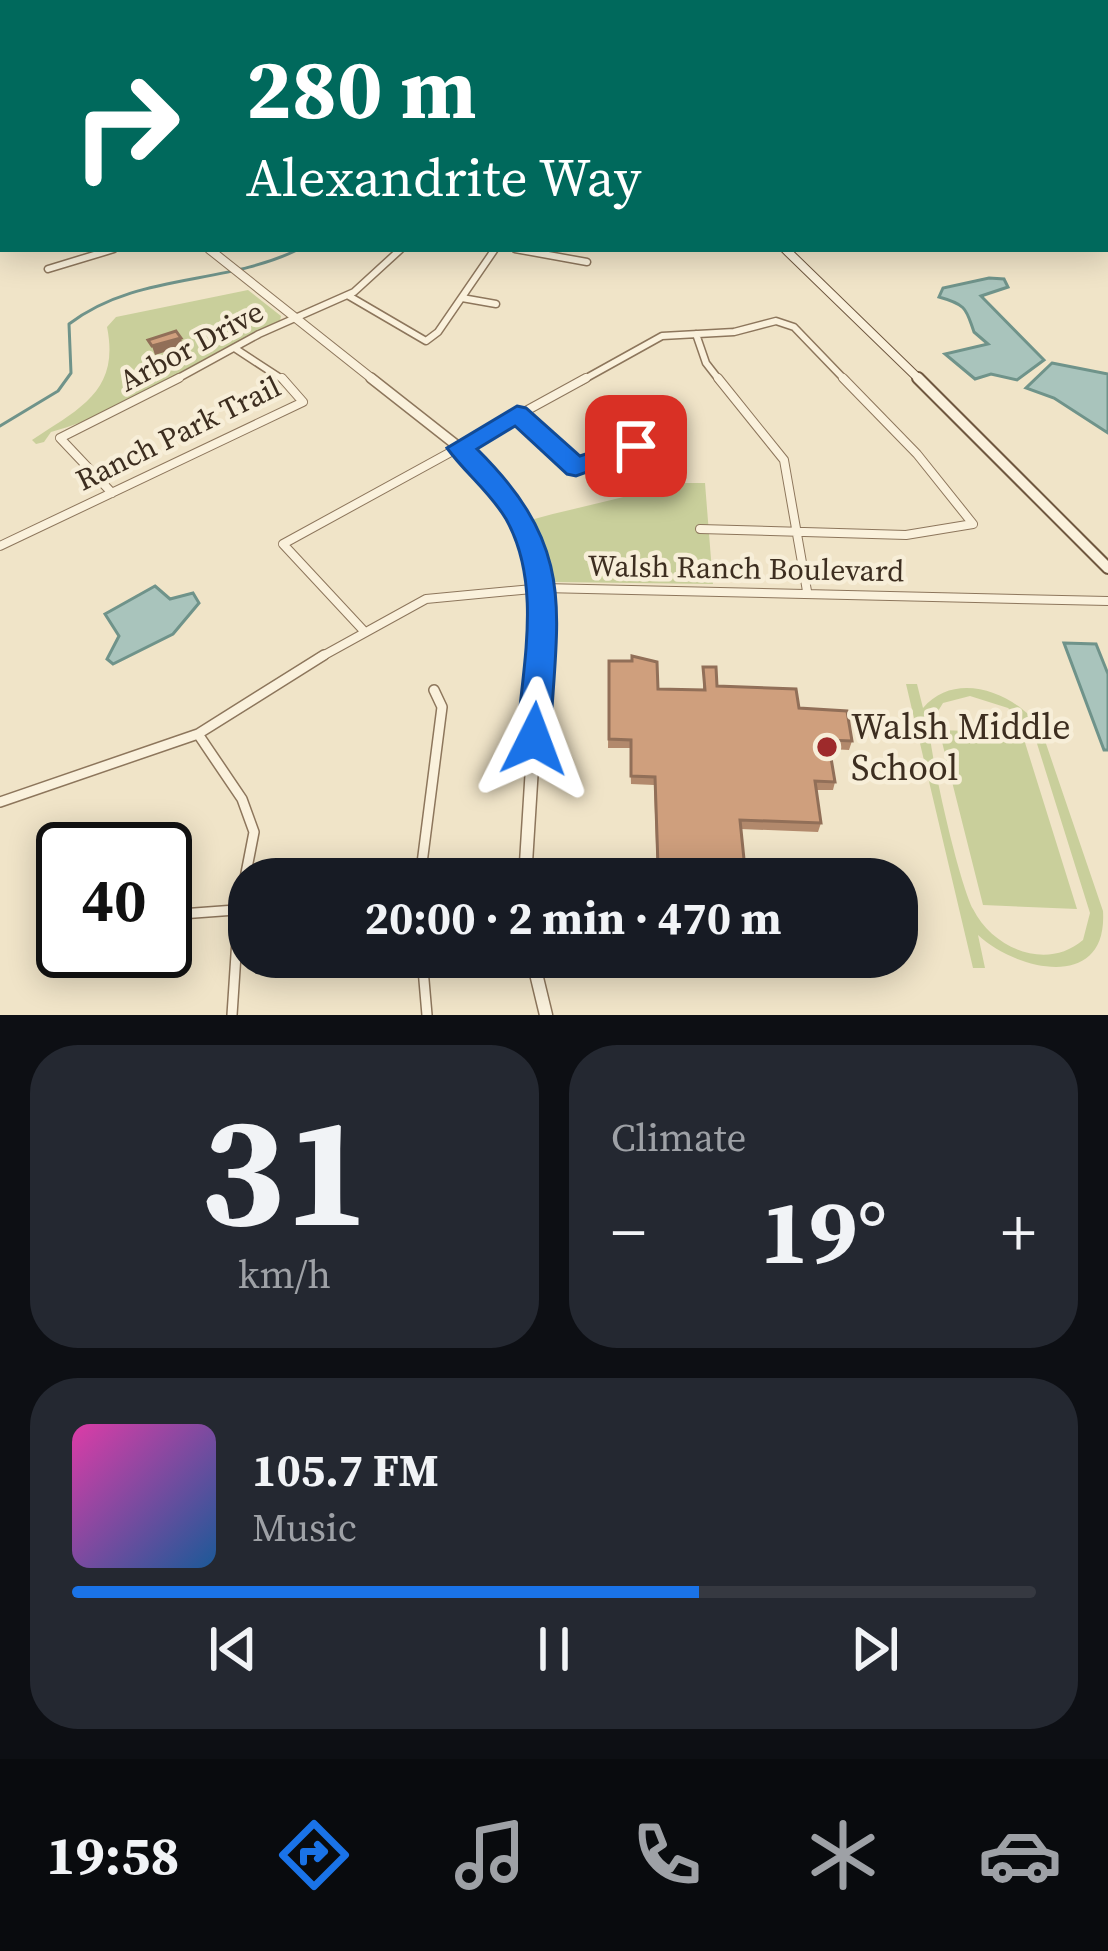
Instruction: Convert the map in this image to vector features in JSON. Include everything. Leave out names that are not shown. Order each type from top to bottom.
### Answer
[{"type":"main road","points":[[788,252],[1073,528],[1108,568]]},
{"type":"street","points":[[48,269],[104,252]]},
{"type":"street","points":[[212,252],[460,448],[494,482],[520,519],[543,588],[526,858]]},
{"type":"street","name":"Arbor Drive","points":[[112,493],[60,438],[163,391],[235,348],[377,280],[398,252]]},
{"type":"street","points":[[348,295],[427,340],[493,252]]},
{"type":"street","points":[[532,252],[587,262]]},
{"type":"street","points":[[462,298],[496,304]]},
{"type":"street","points":[[363,630],[283,544],[662,336],[734,332],[776,321],[794,327],[917,454],[973,524],[906,536],[700,530]]},
{"type":"street","points":[[696,334],[706,363],[784,460],[807,591]]},
{"type":"street","name":"Ranch Park Trail","points":[[0,546],[303,402],[294,388],[260,360],[235,348]]},
{"type":"street","points":[[517,414],[576,467],[636,446]]},
{"type":"street","name":"Walsh Ranch Boulevard","points":[[0,802],[198,734],[363,630],[426,599],[543,588],[1108,601]]},
{"type":"street","points":[[423,858],[442,707],[434,690]]},
{"type":"street","points":[[198,734],[242,799],[254,832],[251,858]]},
{"type":"street","points":[[192,913],[228,910]]},
{"type":"street","points":[[232,1015],[236,978]]},
{"type":"street","points":[[424,978],[427,1015]]},
{"type":"street","points":[[537,978],[546,1015]]},
{"type":"green space","points":[[248,290],[281,316],[280,321],[112,410],[51,432],[44,442],[32,440],[80,407],[102,382],[108,367],[107,327],[116,317]]},
{"type":"green space","points":[[669,483],[705,483],[713,584],[554,582],[549,578],[527,521]]},
{"type":"green space","points":[[906,684],[917,684],[923,708],[937,696],[968,688],[1001,696],[1030,716],[1041,729],[1103,911],[1101,937],[1091,954],[1075,964],[1056,967],[1014,958],[978,935],[985,968],[973,968]],"holes":[[[970,696],[1008,708],[1034,734],[1090,913],[1083,940],[1053,954],[1007,945],[973,909],[934,763],[929,726],[943,703]]]},
{"type":"green space","points":[[939,730],[1022,733],[1077,909],[983,905]]},
{"type":"water","points":[[1004,279],[1008,287],[981,296],[1044,360],[1017,380],[991,374],[975,379],[945,354],[988,344],[974,332],[964,309],[939,297],[943,288]]},
{"type":"water","points":[[1052,363],[1108,374],[1108,433],[1054,398],[1026,388]]},
{"type":"water","points":[[155,586],[170,599],[193,593],[199,603],[173,634],[113,664],[107,659],[119,636],[105,614]]},
{"type":"water","points":[[1064,643],[1096,644],[1108,674],[1108,750],[1104,750]]},
{"type":"building","points":[[176,331],[181,338],[152,346],[148,340]]},
{"type":"building","name":"Walsh Middle School","points":[[632,656],[657,662],[658,689],[705,690],[703,667],[716,667],[717,686],[796,689],[799,708],[847,711],[852,741],[828,740],[835,782],[815,781],[821,823],[740,820],[744,858],[658,858],[655,777],[631,776],[631,740],[609,739],[609,661],[632,661]]},
{"type":"waterway","points":[[0,426],[58,391],[71,373],[69,324],[95,307],[152,287],[241,269],[292,252]]},
{"type":"place","name":"Walsh Middle School","points":[[827,747]]},
{"type":"route","points":[[534,739],[543,588],[536,559],[520,519],[494,482],[460,448],[517,414],[576,467],[636,446]]}]
